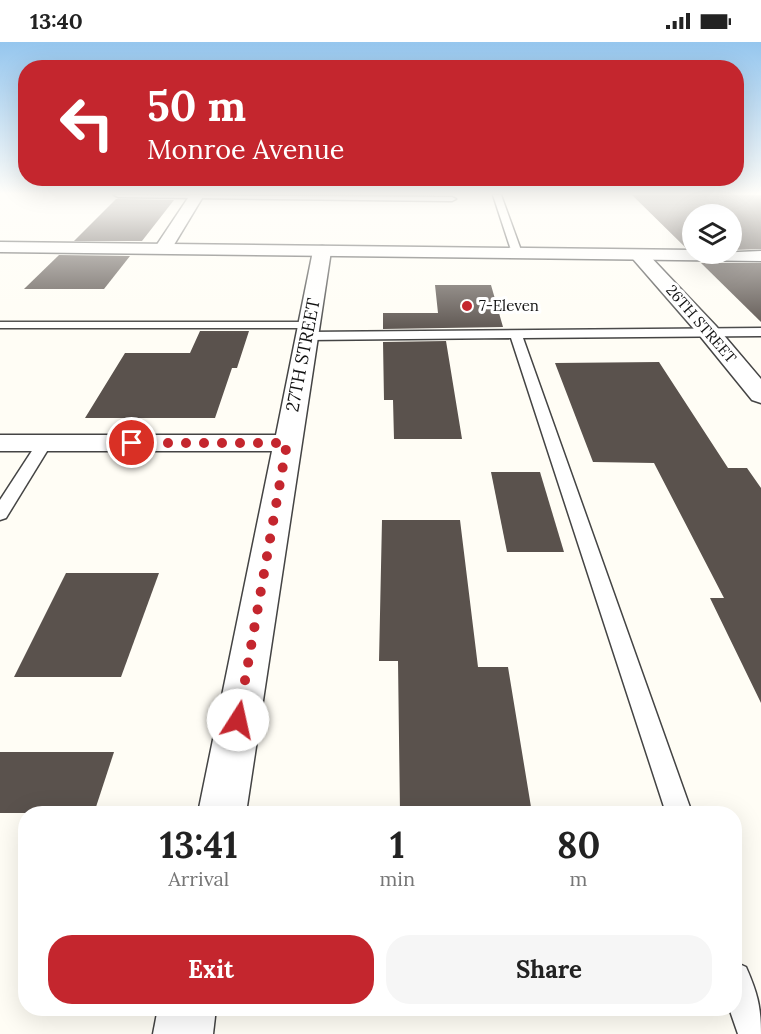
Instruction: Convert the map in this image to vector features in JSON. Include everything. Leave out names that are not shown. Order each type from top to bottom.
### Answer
[{"type":"street","points":[[163,249],[168,241]]},
{"type":"street","points":[[0,247],[761,256]]},
{"type":"street","name":"27TH STREET","points":[[223,806],[322,251]]},
{"type":"street","name":"26TH STREET","points":[[639,255],[761,395]]},
{"type":"street","points":[[0,443],[287,443]]},
{"type":"street","points":[[183,1034],[186,1016]]},
{"type":"lane","points":[[513,241],[517,253]]},
{"type":"lane","points":[[0,325],[516,334],[761,332]]},
{"type":"lane","points":[[516,334],[677,806]]},
{"type":"lane","points":[[0,514],[44,443]]},
{"type":"lane","points":[[742,999],[754,1034]]},
{"type":"building","points":[[742,241],[761,241],[761,249],[742,250]]},
{"type":"building","points":[[59,255],[130,256],[104,289],[24,289]]},
{"type":"building","points":[[761,263],[761,322],[702,264]]},
{"type":"building","name":"7-Eleven","points":[[435,285],[491,285],[503,327],[383,329],[383,313],[438,313]]},
{"type":"building","points":[[200,331],[249,331],[237,368],[232,368],[215,418],[85,418],[125,353],[190,353]]},
{"type":"building","points":[[446,341],[462,439],[394,439],[393,400],[384,400],[383,342]]},
{"type":"building","points":[[659,362],[728,468],[747,468],[761,488],[761,703],[710,598],[724,598],[654,463],[593,462],[555,363]]},
{"type":"building","points":[[491,472],[540,472],[564,552],[507,552]]},
{"type":"building","points":[[382,520],[460,520],[478,667],[508,667],[531,806],[400,806],[398,661],[379,661]]},
{"type":"building","points":[[66,573],[159,573],[121,677],[14,677]]},
{"type":"building","points":[[0,752],[114,752],[96,806],[18,806],[18,813],[0,813]]},
{"type":"place","name":"7-Eleven","points":[[467,306]]},
{"type":"route","points":[[132,443],[287,443],[238,720]]}]
